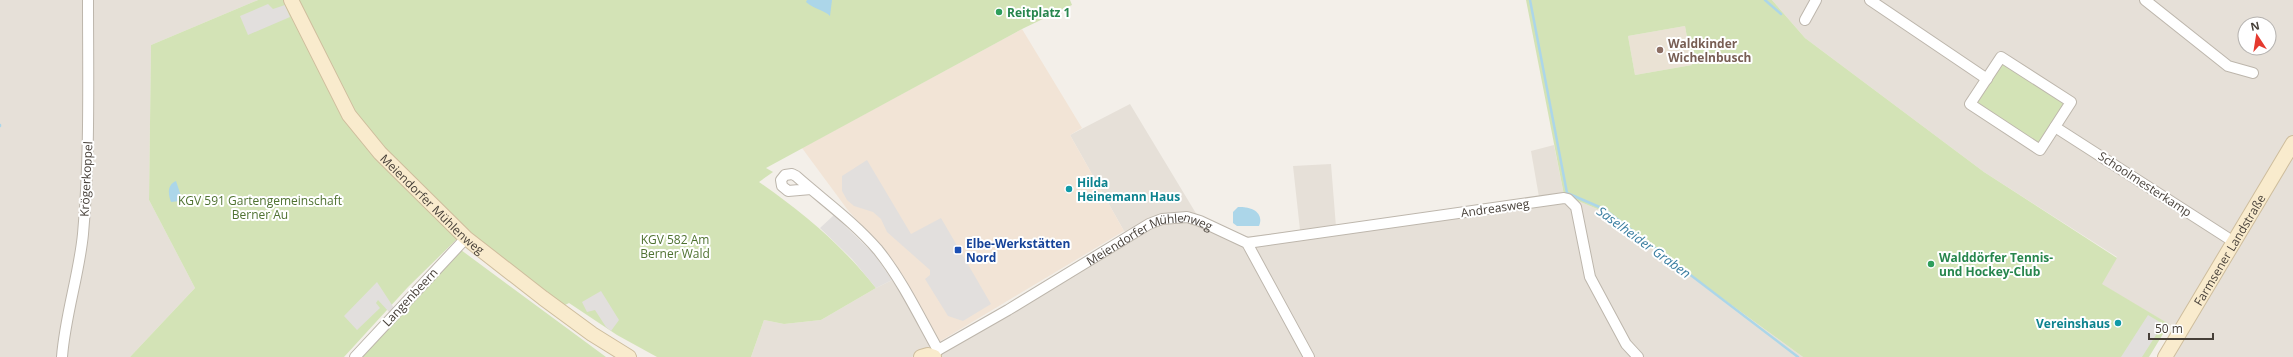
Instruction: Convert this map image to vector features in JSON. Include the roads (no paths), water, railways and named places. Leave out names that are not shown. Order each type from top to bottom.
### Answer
[{"type":"street","name":"Krögerkoppel","points":[[62,357],[83,236],[85,211],[89,107],[88,0]]},
{"type":"street","name":"Meiendorfer Mühlenweg","points":[[291,0],[349,115],[380,153],[466,238],[549,303],[629,357]]},
{"type":"street","points":[[1805,20],[1816,0]]},
{"type":"street","points":[[1870,0],[1987,79]]},
{"type":"street","points":[[2145,0],[2228,66],[2253,73]]},
{"type":"street","points":[[2001,57],[2072,102],[2055,127],[2040,150],[1970,104],[2001,57]]},
{"type":"street","name":"Schoolmesterkamp","points":[[2055,127],[2234,242]]},
{"type":"street","name":"Farmsener Landstraße","points":[[2165,357],[2293,143]]},
{"type":"street","points":[[811,189],[862,234],[882,256],[916,308],[931,355]]},
{"type":"street","name":"Andreasweg","points":[[1247,243],[1564,198],[1568,199],[1576,207],[1590,277],[1626,344],[1638,357]]},
{"type":"street","name":"Meiendorfer Mühlenweg","points":[[931,355],[1149,224],[1162,219],[1187,217],[1200,221],[1247,243]]},
{"type":"street","name":"Langenbeern","points":[[355,357],[466,238]]},
{"type":"street","points":[[1247,243],[1309,357]]},
{"type":"water","points":[[807,0],[832,0],[830,16],[806,2]]},
{"type":"water","points":[[176,181],[181,196],[180,201],[171,202],[169,190],[171,185]]},
{"type":"water","points":[[1238,207],[1247,207],[1255,210],[1260,217],[1259,226],[1237,226],[1233,223],[1233,212]]},
{"type":"waterway","name":"Saselheider Graben","points":[[1530,0],[1567,193],[1604,209],[1798,357]]},
{"type":"waterway","points":[[1765,0],[1781,14]]},
{"type":"place","name":"Reitplatz 1","points":[[999,12]]},
{"type":"place","name":"Waldkinder Wichelnbusch","points":[[1660,50]]},
{"type":"place","name":"Hilda Heinemann Haus","points":[[1069,189]]},
{"type":"place","name":"Elbe-Werkstätten Nord","points":[[958,250]]},
{"type":"place","name":"Walddörfer Tennis- und Hockey-Club","points":[[1931,264]]},
{"type":"place","name":"Vereinshaus","points":[[2118,323]]},
{"type":"park label","name":"KGV 591 Gartengemeinschaft Berner Au","points":[[260,207]]},
{"type":"park label","name":"KGV 582 Am Berner Wald","points":[[675,246]]}]
